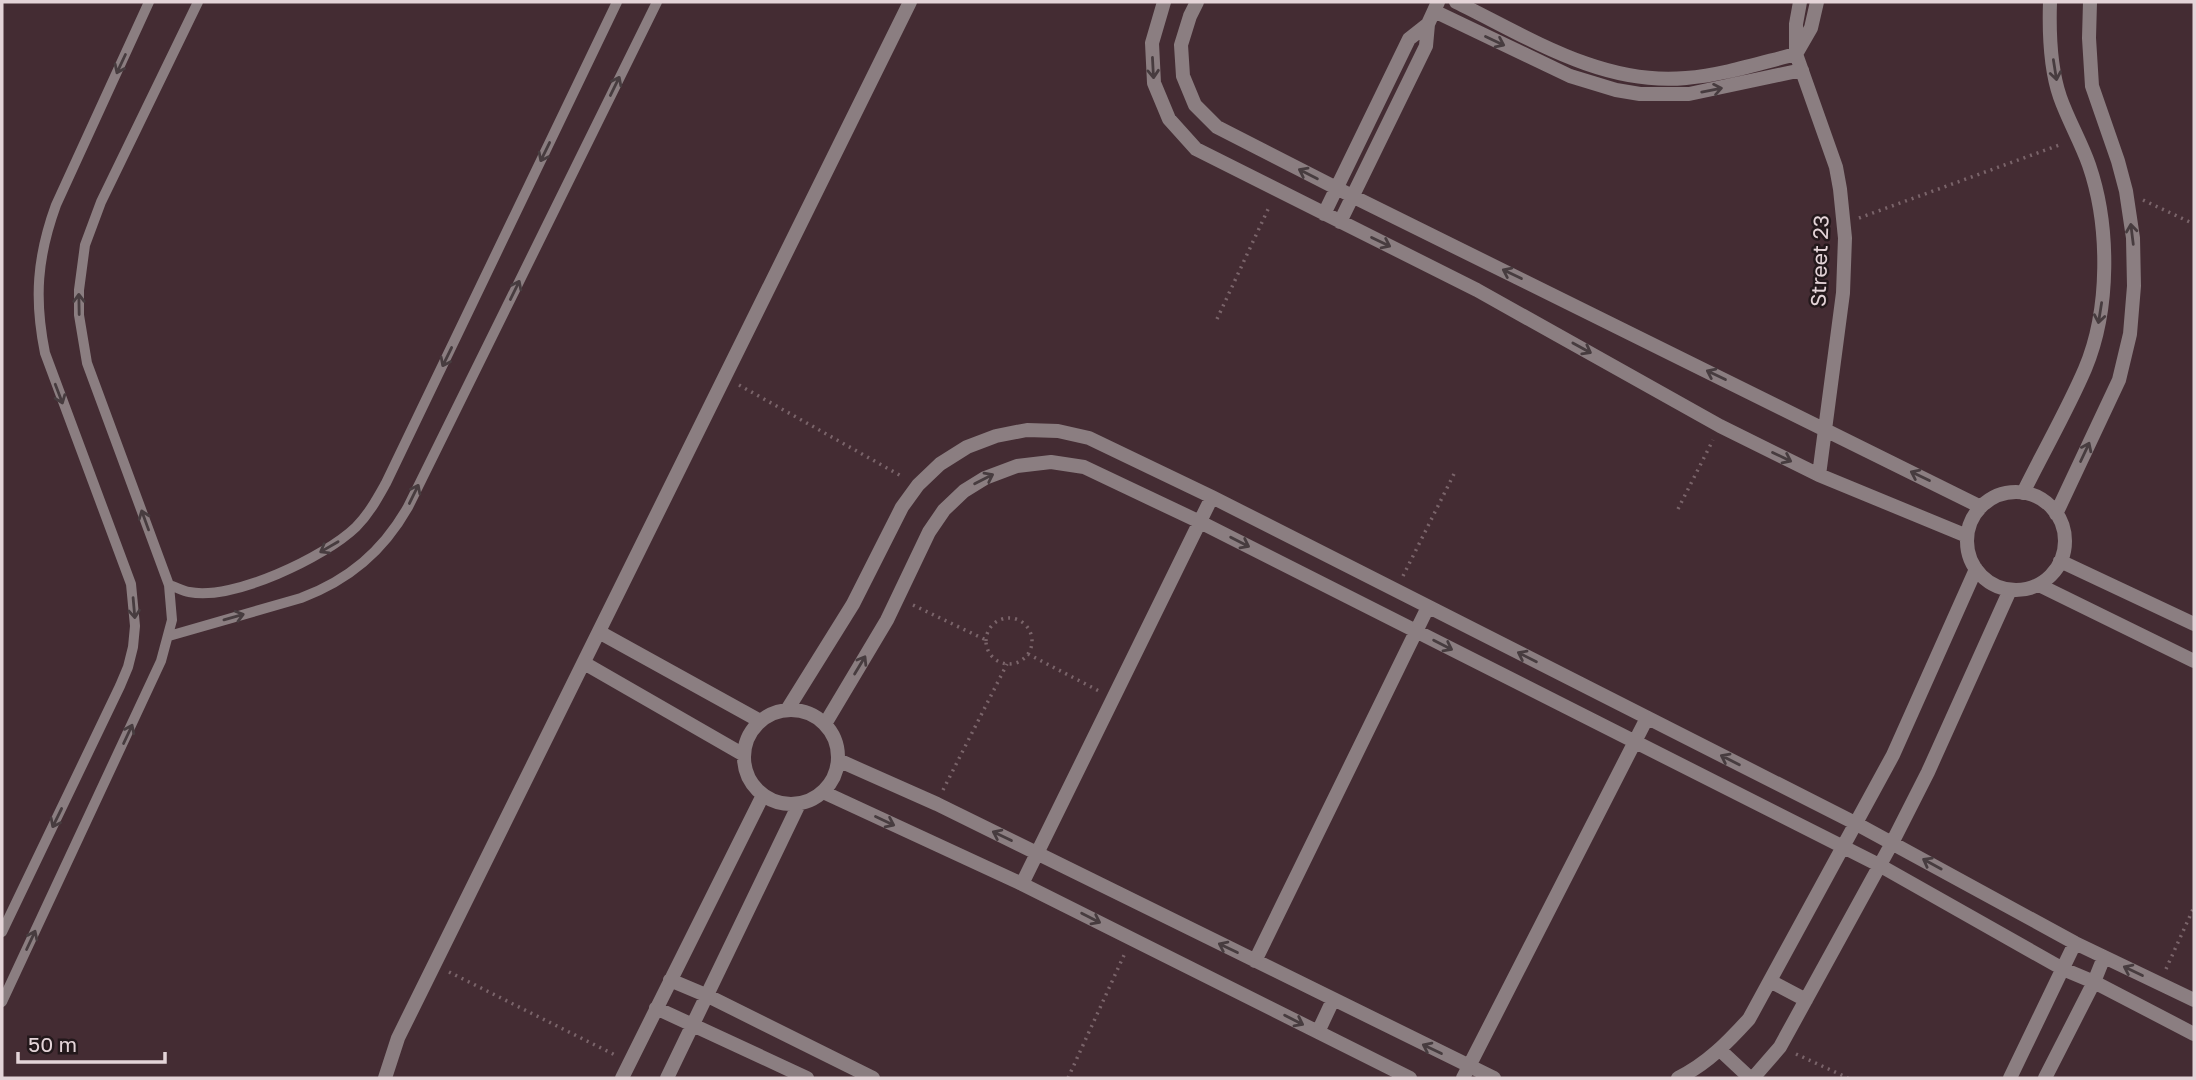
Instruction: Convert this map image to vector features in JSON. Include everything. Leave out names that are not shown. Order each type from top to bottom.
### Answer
[{"type":"street","points":[[384,1078],[398,1038],[910,2]]},
{"type":"street","points":[[1164,2],[1152,43],[1154,83],[1170,119],[1196,149],[1477,290],[1720,426],[1819,475],[1967,536]]},
{"type":"street","points":[[1197,2],[1181,45],[1183,76],[1195,105],[1217,127],[1981,507]]},
{"type":"street","points":[[1456,2],[1576,61],[1618,74],[1673,79],[1706,76],[1796,54],[1811,28],[1817,2]]},
{"type":"street","points":[[1796,54],[1800,2]]},
{"type":"street","points":[[2023,493],[2086,368],[2101,301],[2104,246],[2099,205],[2089,165],[2059,95],[2049,23],[2050,2]]},
{"type":"street","points":[[2056,514],[2119,380],[2127,345],[2134,286],[2133,238],[2126,191],[2092,86],[2090,2]]},
{"type":"street","points":[[1324,214],[1409,39],[1433,12]]},
{"type":"street","points":[[1433,12],[1570,76],[1593,85],[1640,94],[1689,94],[1802,70]]},
{"type":"street","points":[[1340,222],[1426,46],[1433,12]]},
{"type":"street","name":"Street 23","points":[[1796,54],[1836,167],[1844,224],[1843,293],[1819,475]]},
{"type":"street","points":[[787,710],[853,604],[902,507],[918,485],[940,464],[967,447],[996,436],[1027,430],[1058,431],[1089,438],[1396,590],[1855,823],[2076,943],[2194,1000]]},
{"type":"street","points":[[825,724],[887,620],[929,532],[944,510],[964,491],[985,478],[1017,466],[1051,462],[1084,467],[1200,522],[1879,865],[2063,970],[2094,982],[2194,1034]]},
{"type":"street","points":[[2023,493],[2045,502],[2056,514],[2062,526],[2064,540],[2060,561],[2048,579],[2030,588],[2010,590],[1991,583],[1976,569],[1970,559],[1967,536],[1973,517],[1981,507],[2000,495],[2023,493]]},
{"type":"street","points":[[1022,884],[1212,498]]},
{"type":"street","points":[[2060,561],[2194,624]]},
{"type":"street","points":[[1678,1078],[1690,1073],[1720,1050],[1749,1019],[1893,755],[1976,569]]},
{"type":"street","points":[[2039,585],[2194,661]]},
{"type":"street","points":[[1720,1050],[1751,1078],[1780,1047],[1928,772],[2010,590]]},
{"type":"street","points":[[1255,961],[1428,607]]},
{"type":"street","points":[[599,632],[760,721]]},
{"type":"street","points":[[584,663],[744,755]]},
{"type":"street","points":[[787,710],[814,715],[825,724],[836,742],[838,760],[831,783],[812,800],[799,804],[774,801],[763,795],[752,783],[746,770],[744,755],[746,742],[760,721],[772,713],[787,710]]},
{"type":"street","points":[[1466,1072],[1647,718]]},
{"type":"street","points":[[838,760],[937,804],[1255,961],[1466,1072],[1494,1078]]},
{"type":"street","points":[[823,792],[1022,884],[1410,1078]]},
{"type":"street","points":[[622,1078],[763,795]]},
{"type":"street","points":[[667,1078],[799,804]]},
{"type":"street","points":[[2010,1078],[2076,943]]},
{"type":"street","points":[[2045,1078],[2104,957]]},
{"type":"street","points":[[670,980],[708,996],[873,1078]]},
{"type":"street","points":[[1770,981],[1806,1000]]},
{"type":"street","points":[[1318,1032],[1333,1000]]},
{"type":"street","points":[[656,1008],[807,1078]]},
{"type":"lane","points":[[2,1002],[144,700],[169,636],[173,607],[169,585],[87,363],[82,339],[79,290],[81,267],[92,223],[198,2]]},
{"type":"lane","points":[[169,585],[190,592],[210,592],[250,584],[291,568],[331,546],[356,527],[370,511],[392,471],[617,2]]},
{"type":"lane","points":[[169,636],[322,590],[359,568],[387,540],[408,507],[657,2]]},
{"type":"lane","points":[[2,932],[120,686],[133,646],[135,626],[131,584],[45,353],[40,329],[38,281],[47,230],[56,205],[147,3]]},
{"type":"path","points":[[1844,224],[2077,139]]},
{"type":"path","points":[[1217,318],[1276,190]]},
{"type":"path","points":[[2126,191],[2194,224]]},
{"type":"path","points":[[725,377],[918,485]]},
{"type":"path","points":[[1678,509],[1720,426]]},
{"type":"path","points":[[1396,590],[1454,474]]},
{"type":"path","points":[[898,597],[986,640]]},
{"type":"path","points":[[1008,618],[1023,623],[1031,634],[1032,642],[1022,661],[1007,664],[1000,663],[990,654],[986,640],[993,625],[1008,618]]},
{"type":"path","points":[[1028,654],[1114,698]]},
{"type":"path","points":[[937,804],[1007,664]]},
{"type":"path","points":[[2159,983],[2194,907]]},
{"type":"path","points":[[1068,1078],[1131,939]]},
{"type":"path","points":[[435,965],[629,1061]]},
{"type":"path","points":[[1780,1047],[1848,1078]]}]
